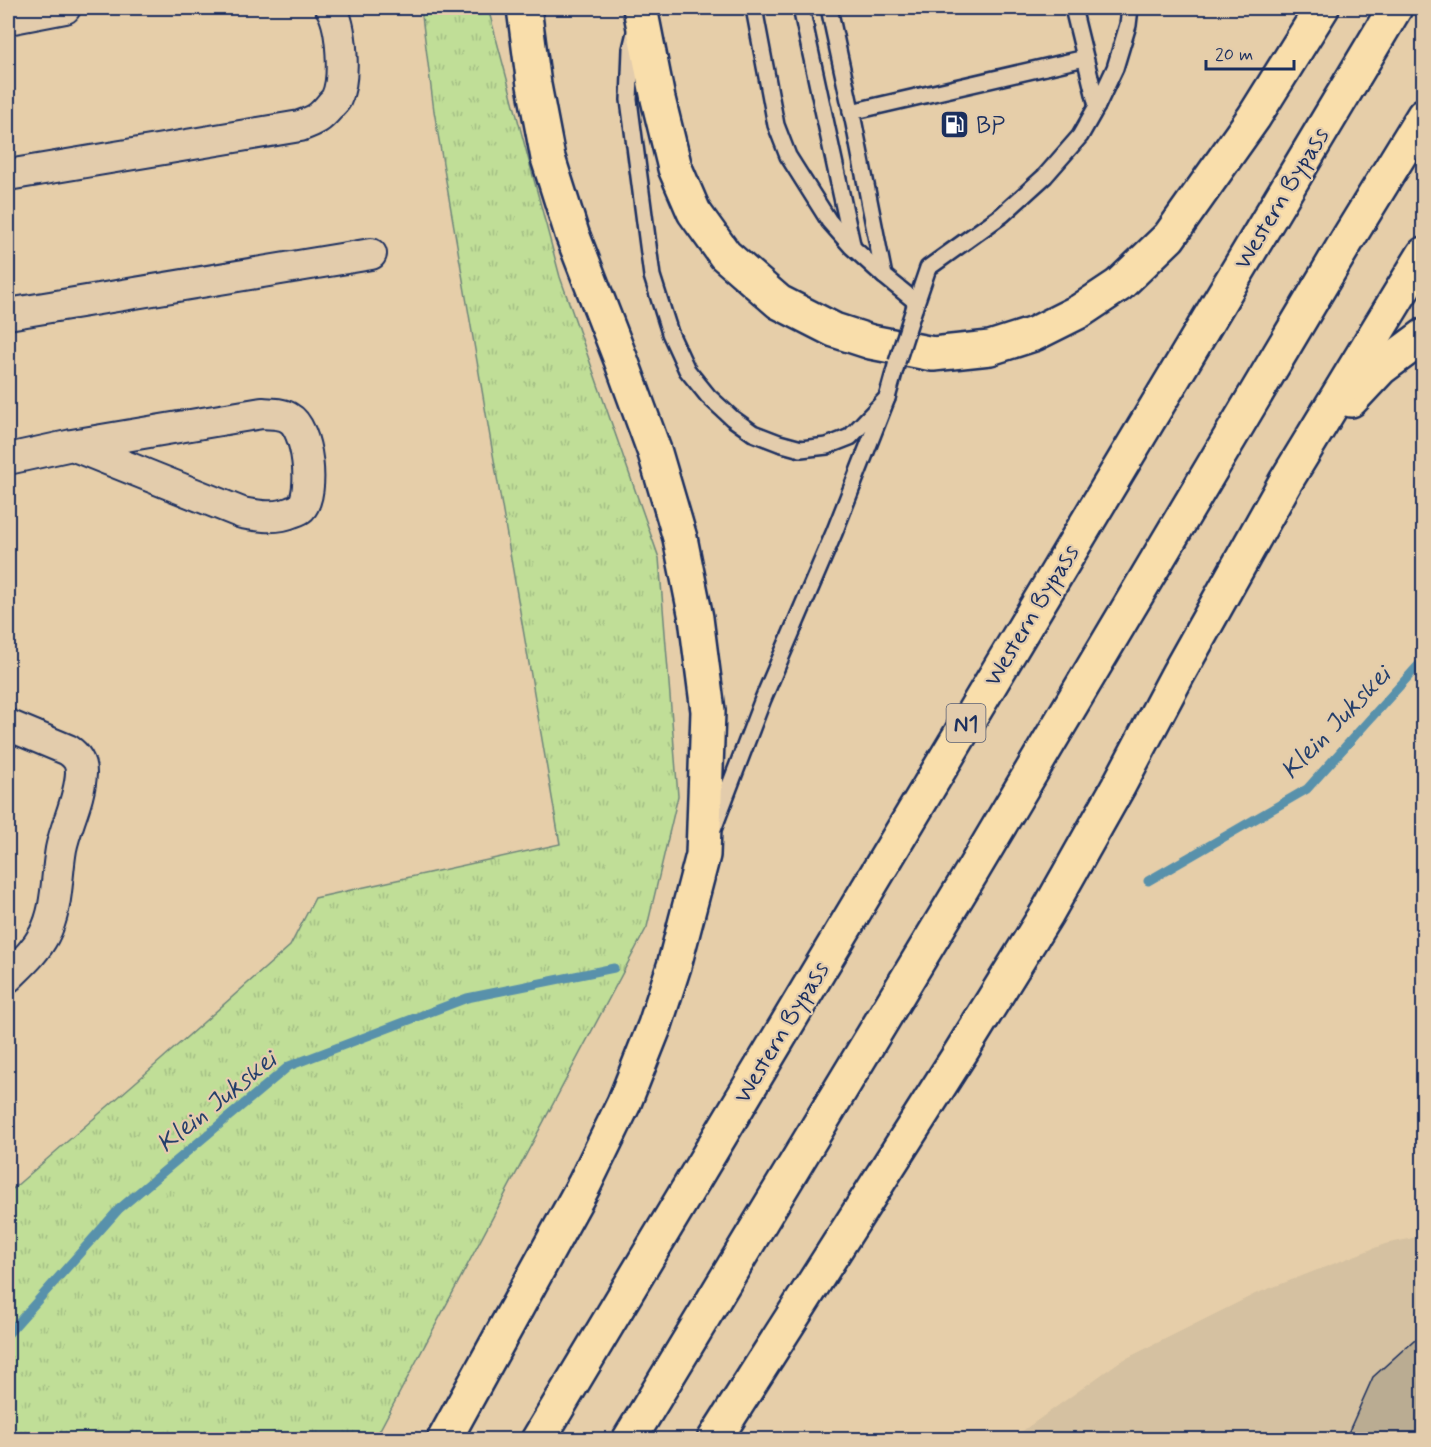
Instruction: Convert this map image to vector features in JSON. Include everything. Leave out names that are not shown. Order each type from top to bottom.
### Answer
[{"type":"highway","points":[[444,1440],[584,1185],[624,1103],[655,1025],[674,966],[703,855],[708,711],[696,618],[680,538],[656,453],[572,234],[548,158],[534,85],[524,8]]},
{"type":"highway","points":[[640,9],[675,168],[694,212],[725,255],[779,302],[834,330],[871,342],[933,354],[990,348],[1034,334],[1080,311],[1119,285],[1168,237],[1254,117],[1322,8]]},
{"type":"highway","name":"Western Bypass","points":[[538,1440],[1395,8]]},
{"type":"highway","points":[[629,1440],[1424,115]]},
{"type":"highway","points":[[714,1440],[955,1062],[1047,913],[1286,481],[1424,254]]},
{"type":"highway","points":[[1286,481],[1346,405],[1381,368],[1424,336]]},
{"type":"street","points":[[8,19],[65,8]]},
{"type":"street","points":[[8,175],[300,126],[320,118],[337,99],[342,76],[341,44],[336,16],[331,8]]},
{"type":"street","points":[[8,314],[371,254]]},
{"type":"street","points":[[8,459],[72,445],[262,413],[279,414],[290,418],[299,428],[304,442],[308,495],[300,509],[284,516],[242,513],[72,445]]},
{"type":"street","points":[[8,725],[68,750],[76,756],[81,772],[62,848],[52,914],[44,934],[33,951],[8,977]]},
{"type":"lane","points":[[754,8],[776,124],[788,156],[829,220],[852,247],[915,306]]},
{"type":"lane","points":[[801,8],[852,247]]},
{"type":"lane","points":[[828,8],[884,276]]},
{"type":"lane","points":[[1073,8],[1097,106]]},
{"type":"lane","points":[[703,855],[763,699],[834,532],[887,399],[928,268],[1002,215],[1045,176],[1080,136],[1115,68],[1128,25],[1130,8]]},
{"type":"lane","points":[[640,9],[631,49],[629,100],[643,214],[652,276],[669,333],[687,370],[708,396],[753,433],[801,449],[827,446],[850,436],[887,399]]},
{"type":"lane","points":[[851,112],[1085,58]]},
{"type":"shaded area","points":[[1423,1236],[1423,1439],[1010,1440],[1119,1362],[1255,1294],[1385,1244]]},
{"type":"green space","points":[[421,8],[488,8],[560,277],[659,558],[678,796],[647,927],[375,1439],[8,1439],[8,1193],[290,946],[315,898],[560,844],[434,111]]},
{"type":"building","points":[[1424,1337],[1424,1440],[1345,1440],[1373,1377],[1414,1340]]},
{"type":"waterway","name":"Klein Jukskei","points":[[1148,881],[1307,789],[1424,659]]},
{"type":"waterway","name":"Klein Jukskei","points":[[8,1334],[119,1209],[289,1066],[467,998],[614,968]]},
{"type":"place","name":"BP","points":[[955,125]]}]
